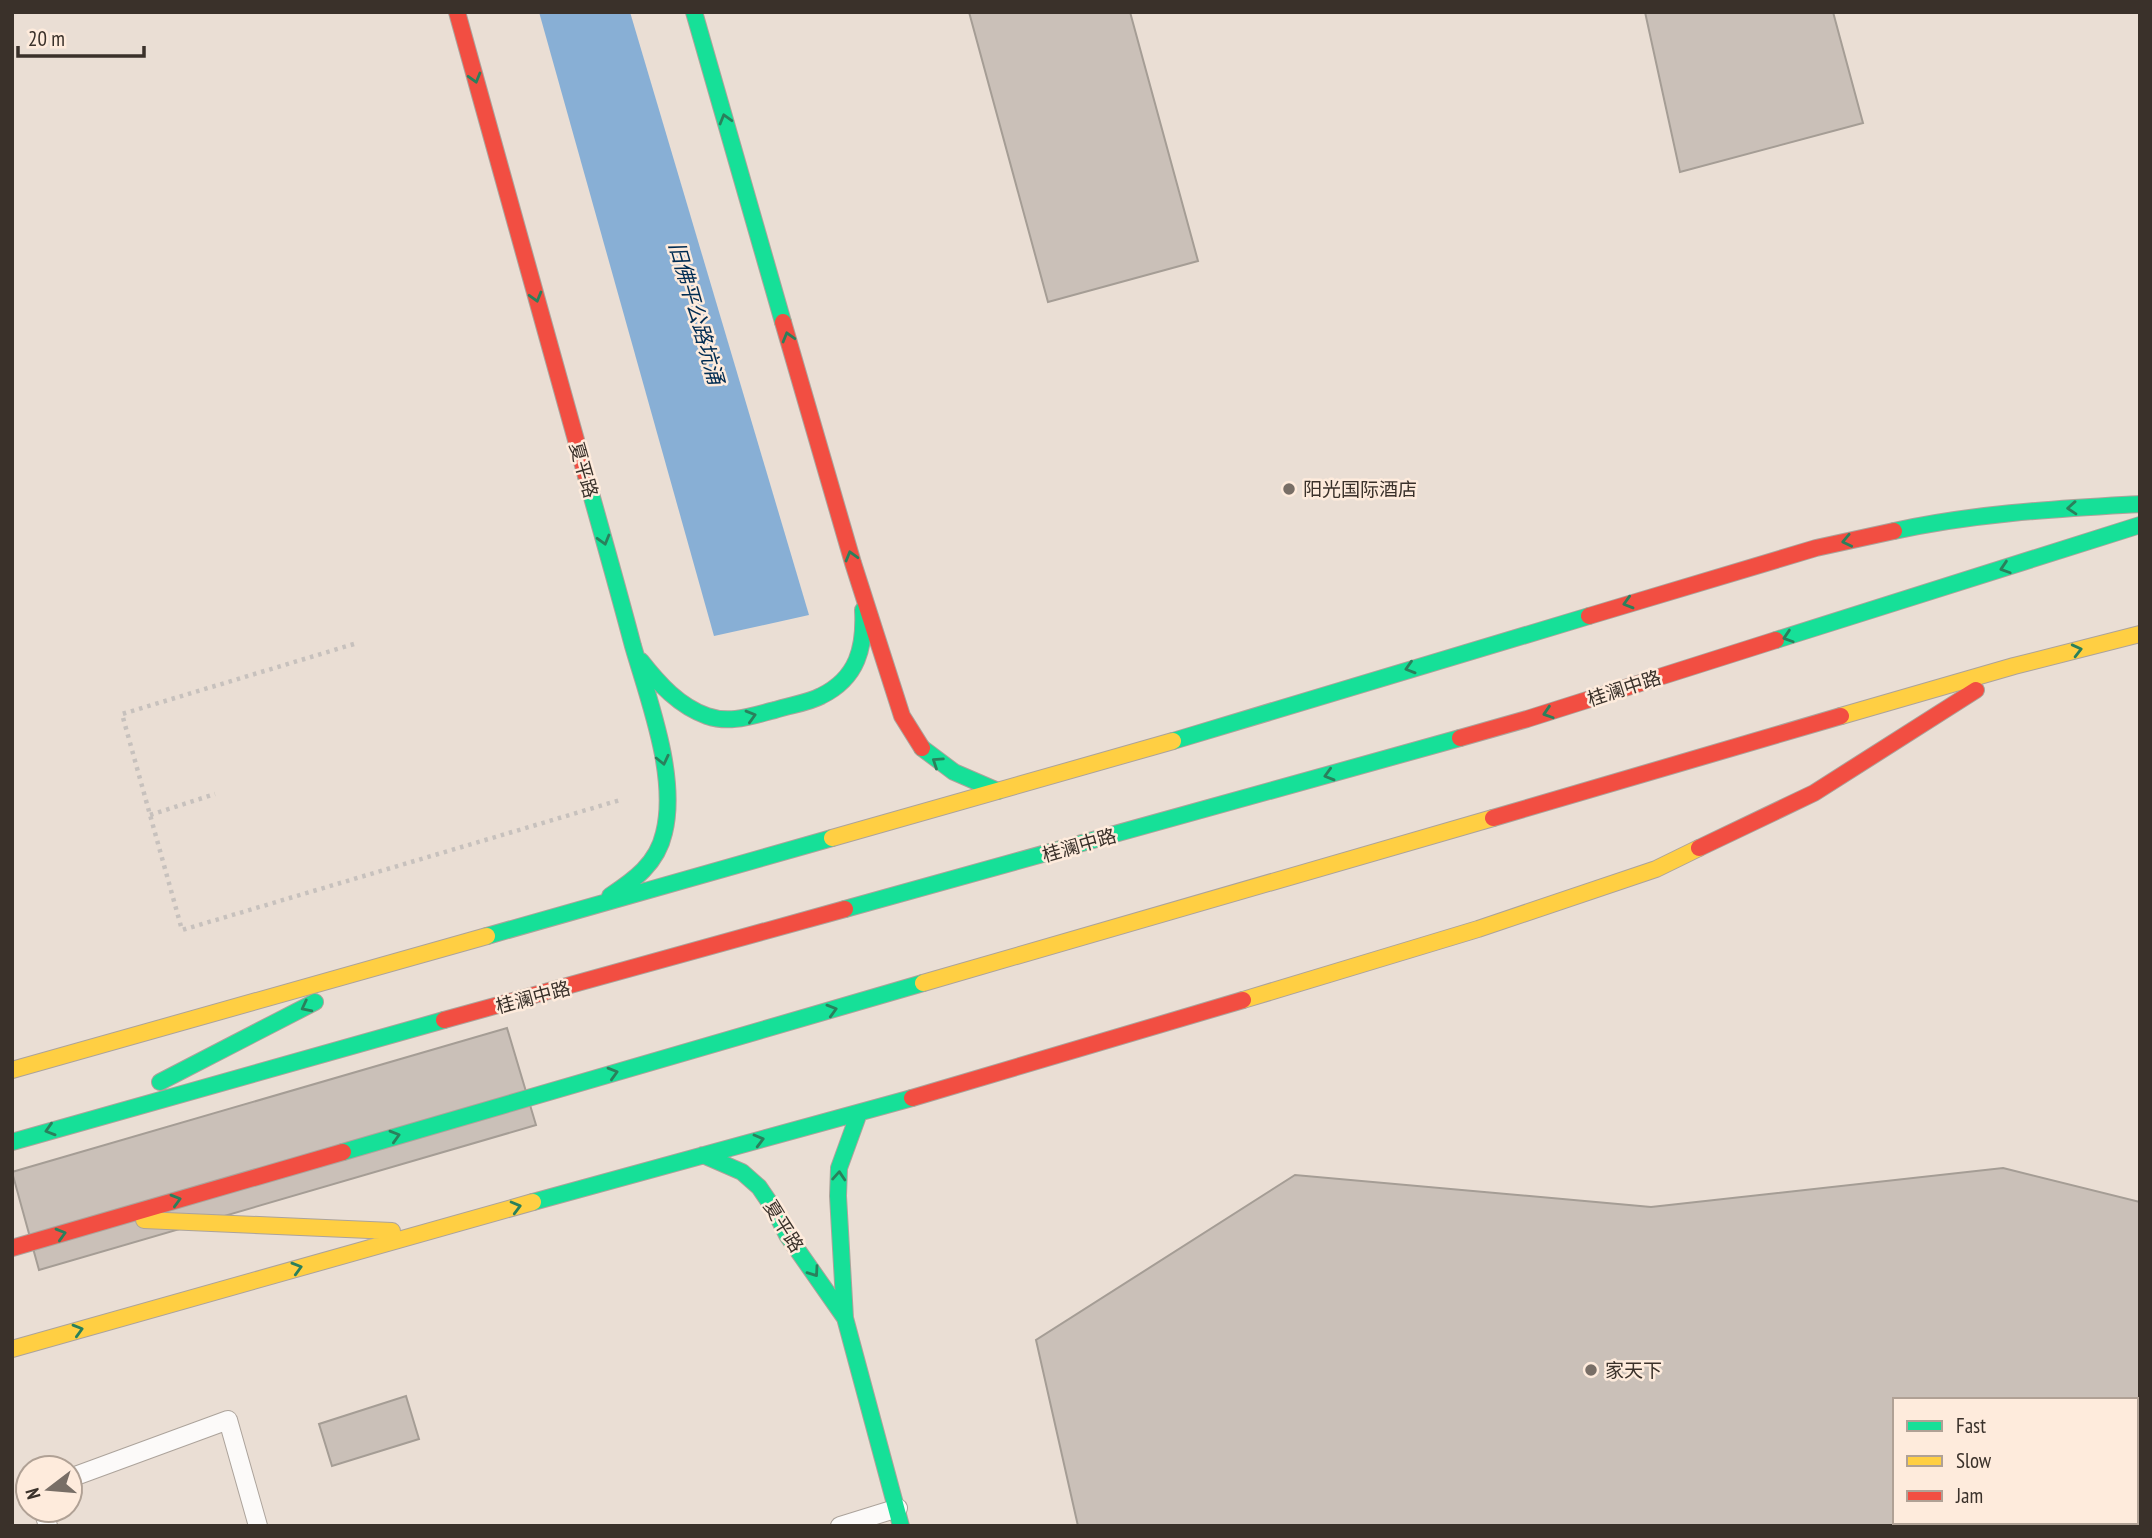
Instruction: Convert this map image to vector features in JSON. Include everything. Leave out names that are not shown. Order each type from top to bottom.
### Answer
[{"type":"main road","name":"夏平路","points":[[457,12],[665,770],[669,810],[662,845],[641,874],[598,905]]},
{"type":"main road","points":[[694,12],[861,589],[909,733],[927,756],[953,773],[998,791]]},
{"type":"main road","points":[[12,1070],[998,791],[1816,548],[1949,519],[2140,504]]},
{"type":"main road","name":"桂澜中路","points":[[12,1142],[1527,719],[2140,525]]},
{"type":"main road","points":[[635,654],[656,681],[684,705],[727,721],[820,697],[842,679],[860,656],[864,624],[861,589]]},
{"type":"main road","points":[[12,1248],[2014,666],[2140,634]]},
{"type":"main road","points":[[12,1349],[425,1232],[974,1082],[1478,929],[1656,869],[1814,793],[2014,666]]},
{"type":"main road","points":[[89,1119],[389,965]]},
{"type":"main road","name":"夏平路","points":[[859,1113],[839,1168],[838,1196],[845,1318],[900,1517]]},
{"type":"main road","name":"夏平路","points":[[703,1155],[742,1172],[759,1187],[787,1235],[845,1318]]},
{"type":"main road","points":[[111,1219],[425,1232]]},
{"type":"lane","points":[[84,1473],[228,1420],[258,1526]]},
{"type":"lane","points":[[840,1526],[900,1517]]},
{"type":"path","points":[[355,644],[122,714],[182,930],[620,800]]},
{"type":"path","points":[[150,815],[215,794]]},
{"type":"water","name":"旧佛平公路坑涌","points":[[539,12],[630,12],[809,615],[714,636]]},
{"type":"building","points":[[969,12],[1130,12],[1198,261],[1048,302]]},
{"type":"building","points":[[1645,12],[1833,12],[1863,123],[1680,172]]},
{"type":"building","points":[[507,1028],[536,1125],[39,1270],[12,1172]]},
{"type":"building","name":"家天下","points":[[2003,1168],[2140,1202],[2140,1526],[1078,1526],[1036,1340],[1295,1175],[1651,1207]]},
{"type":"building","points":[[406,1396],[419,1439],[332,1466],[319,1424]]},
{"type":"traffic: fast","points":[[694,12],[783,322]]},
{"type":"traffic: fast","points":[[586,476],[654,715],[665,764],[667,788],[664,833],[656,854],[636,877],[610,896]]},
{"type":"traffic: fast","points":[[1894,531],[1986,516],[2140,504]]},
{"type":"traffic: fast","points":[[1776,640],[2140,525]]},
{"type":"traffic: fast","points":[[641,661],[670,693],[697,712],[724,719],[749,717],[805,702],[834,689],[851,671],[857,660],[862,637],[863,610]]},
{"type":"traffic: fast","points":[[1173,741],[1589,616]]},
{"type":"traffic: fast","points":[[845,909],[1460,738]]},
{"type":"traffic: fast","points":[[922,748],[954,772],[998,791]]},
{"type":"traffic: fast","points":[[487,936],[832,838]]},
{"type":"traffic: fast","points":[[343,1152],[923,983]]},
{"type":"traffic: fast","points":[[160,1082],[315,1002]]},
{"type":"traffic: fast","points":[[12,1142],[444,1020]]},
{"type":"traffic: fast","points":[[533,1202],[912,1098]]},
{"type":"traffic: fast","points":[[859,1113],[839,1168],[838,1196],[845,1318],[901,1526]]},
{"type":"traffic: fast","points":[[703,1155],[742,1172],[759,1187],[787,1235],[845,1318]]},
{"type":"traffic: slow","points":[[1841,716],[2014,666],[2140,634]]},
{"type":"traffic: slow","points":[[832,838],[1173,741]]},
{"type":"traffic: slow","points":[[923,983],[1493,818]]},
{"type":"traffic: slow","points":[[1243,1000],[1478,929],[1656,869],[1699,848]]},
{"type":"traffic: slow","points":[[12,1070],[487,936]]},
{"type":"traffic: slow","points":[[12,1349],[533,1202]]},
{"type":"traffic: slow","points":[[144,1220],[392,1231]]},
{"type":"traffic: jam","points":[[457,12],[586,476]]},
{"type":"traffic: jam","points":[[783,322],[853,563],[902,716],[922,748]]},
{"type":"traffic: jam","points":[[1589,616],[1816,548],[1894,531]]},
{"type":"traffic: jam","points":[[1460,738],[1776,640]]},
{"type":"traffic: jam","points":[[1699,848],[1814,793],[1976,690]]},
{"type":"traffic: jam","points":[[1493,818],[1841,716]]},
{"type":"traffic: jam","points":[[444,1020],[845,909]]},
{"type":"traffic: jam","points":[[912,1098],[1243,1000]]},
{"type":"traffic: jam","points":[[12,1248],[343,1152]]},
{"type":"place","name":"阳光国际酒店","points":[[1289,489]]},
{"type":"place","name":"家天下","points":[[1591,1370]]}]
